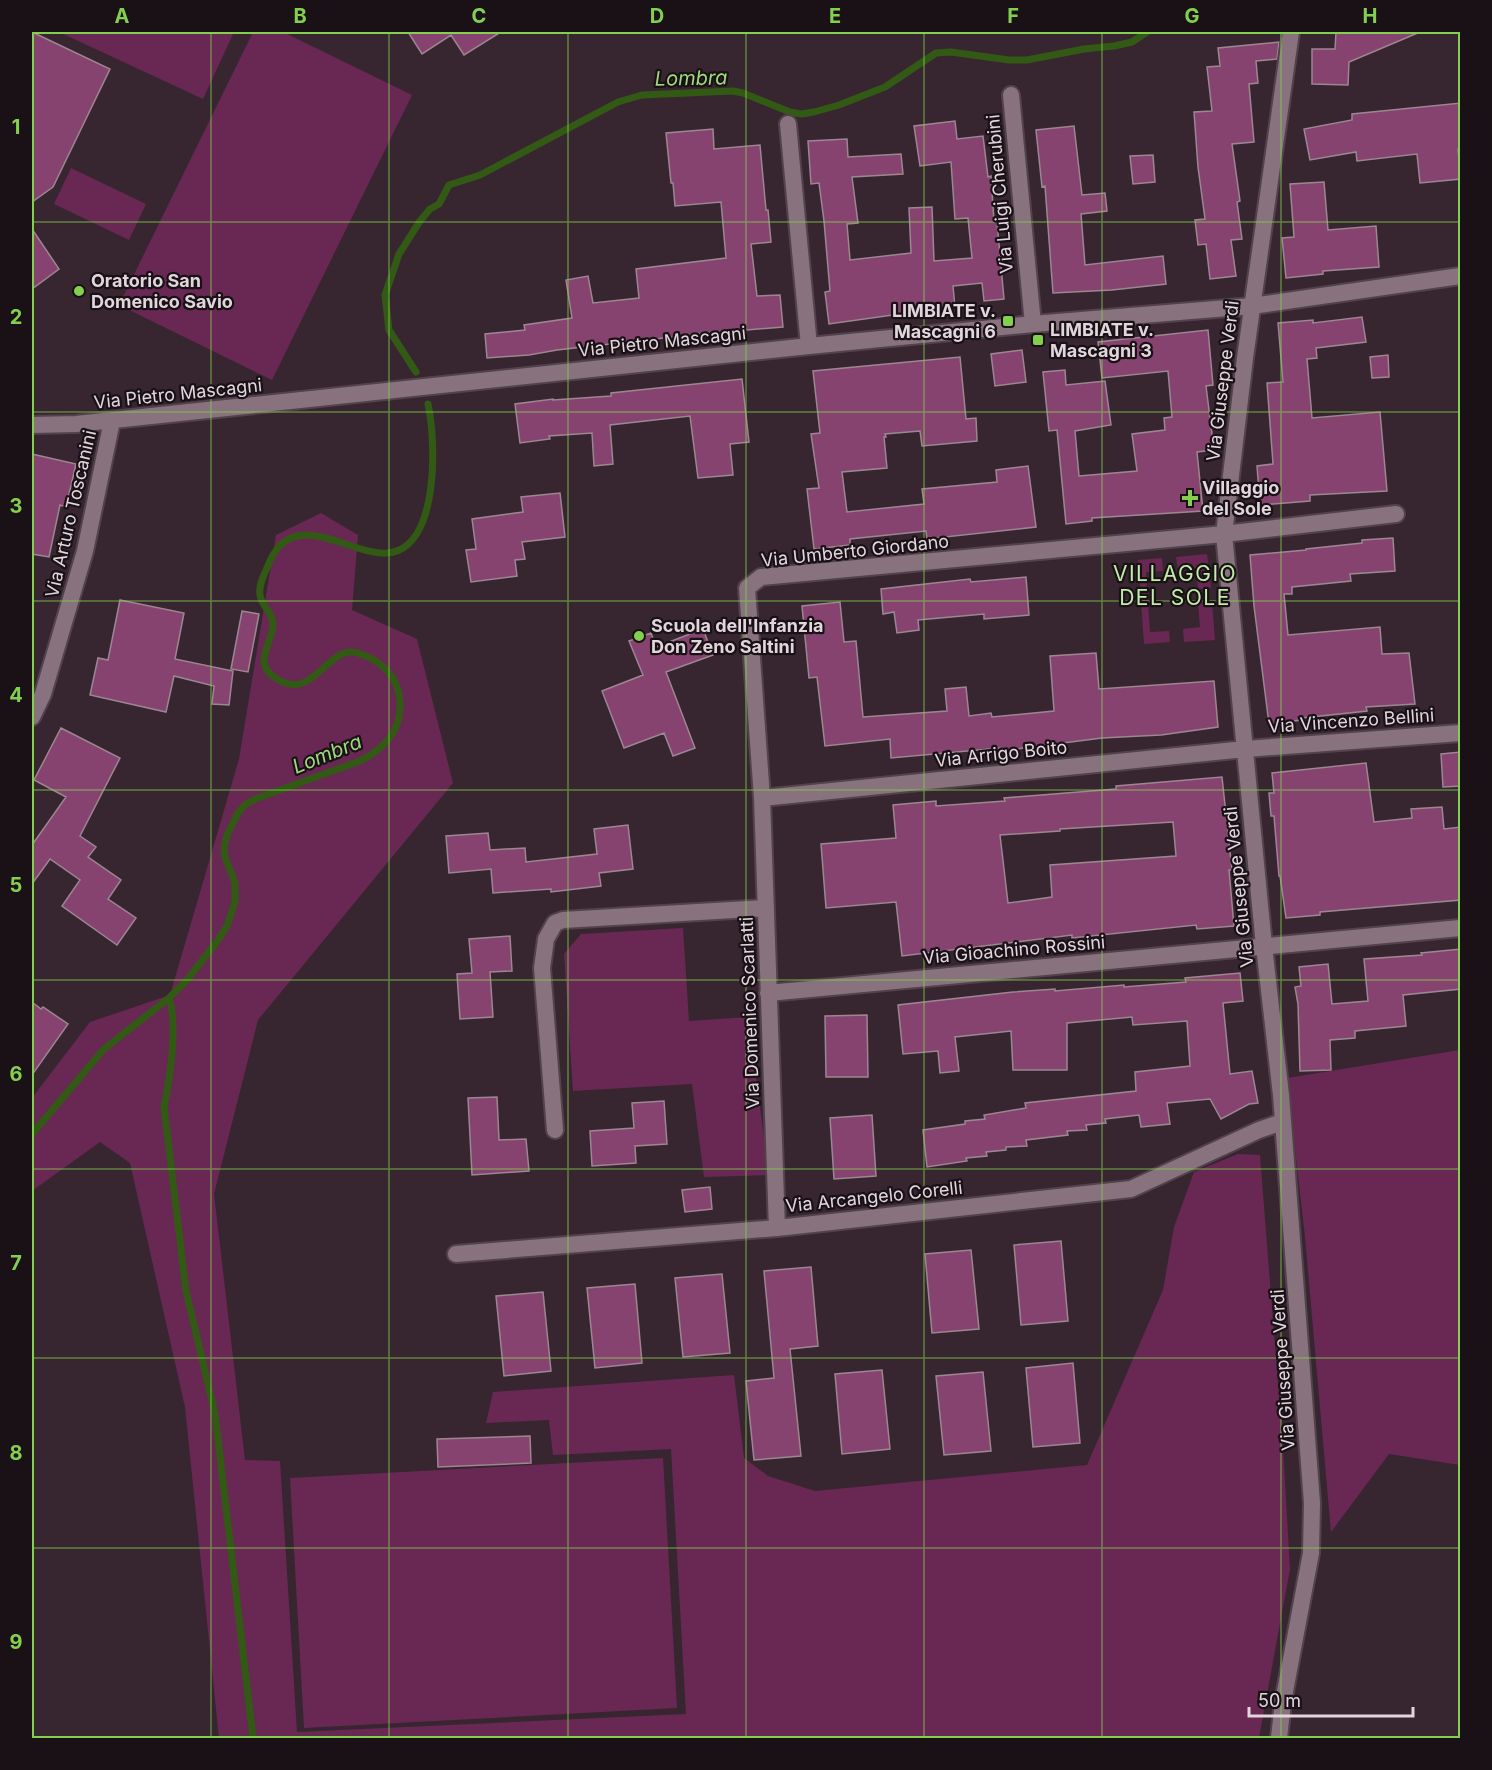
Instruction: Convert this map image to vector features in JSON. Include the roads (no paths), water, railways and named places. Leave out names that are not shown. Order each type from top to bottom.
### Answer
[{"type":"street","name":"Via Giuseppe Verdi","points":[[1279,1738],[1283,1702],[1311,1553],[1312,1503],[1281,1095],[1264,946],[1224,534],[1252,306],[1291,32]]},
{"type":"street","name":"Via Luigi Cherubini","points":[[1011,95],[1033,324]]},
{"type":"street","points":[[788,124],[809,346]]},
{"type":"street","name":"Via Pietro Mascagni","points":[[32,425],[112,421],[809,346],[1252,306],[1461,276]]},
{"type":"street","name":"Via Arturo Toscanini","points":[[32,717],[43,694],[86,551],[112,421]]},
{"type":"street","points":[[1224,534],[1396,514]]},
{"type":"street","name":"Via Umberto Giordano","points":[[762,798],[747,588],[761,577],[1224,534]]},
{"type":"street","name":"Via Vincenzo Bellini","points":[[1245,749],[1461,733]]},
{"type":"street","name":"Via Arrigo Boito","points":[[762,798],[1245,749]]},
{"type":"street","name":"Via Domenico Scarlatti","points":[[762,798],[777,1228]]},
{"type":"street","points":[[555,1130],[542,968],[546,939],[555,923],[563,920],[766,908]]},
{"type":"street","name":"Via Gioachino Rossini","points":[[768,993],[1461,928]]},
{"type":"street","name":"Via Arcangelo Corelli","points":[[456,1254],[777,1228],[1131,1189],[1259,1130],[1282,1122]]},
{"type":"waterway","name":"Lombra","points":[[416,372],[389,330],[385,295],[399,254],[420,221],[430,209],[439,204],[449,185],[480,175],[618,102],[642,95],[733,91],[801,114],[839,105],[885,87],[936,53],[951,52],[1009,60],[1027,60],[1132,42],[1147,32]]},
{"type":"waterway","name":"Lombra","points":[[32,1134],[104,1049],[169,998],[187,980],[218,940],[227,926],[235,902],[235,883],[224,848],[227,835],[238,813],[245,805],[255,799],[360,761],[379,749],[394,731],[400,709],[397,687],[385,668],[365,655],[352,652],[340,655],[307,681],[297,684],[286,684],[268,671],[264,659],[273,624],[262,602],[260,586],[270,561],[280,545],[293,537],[308,535],[373,552],[388,553],[405,547],[417,533],[426,513],[430,490],[433,466],[428,404]]},
{"type":"waterway","points":[[169,998],[172,1009],[173,1037],[171,1067],[164,1107],[186,1291],[215,1414],[253,1738]]},
{"type":"place","name":"Oratorio San Domenico Savio","points":[[79,291]]},
{"type":"place","name":"LIMBIATE v. Mascagni 6","points":[[1008,321]]},
{"type":"place","name":"LIMBIATE v. Mascagni 3","points":[[1038,340]]},
{"type":"place","name":"Villaggio del Sole","points":[[1190,498]]},
{"type":"place","name":"Scuola dell'Infanzia Don Zeno Saltini","points":[[639,636]]},
{"type":"district","name":"VILLAGGIO DEL SOLE","points":[[1175,586]]}]
